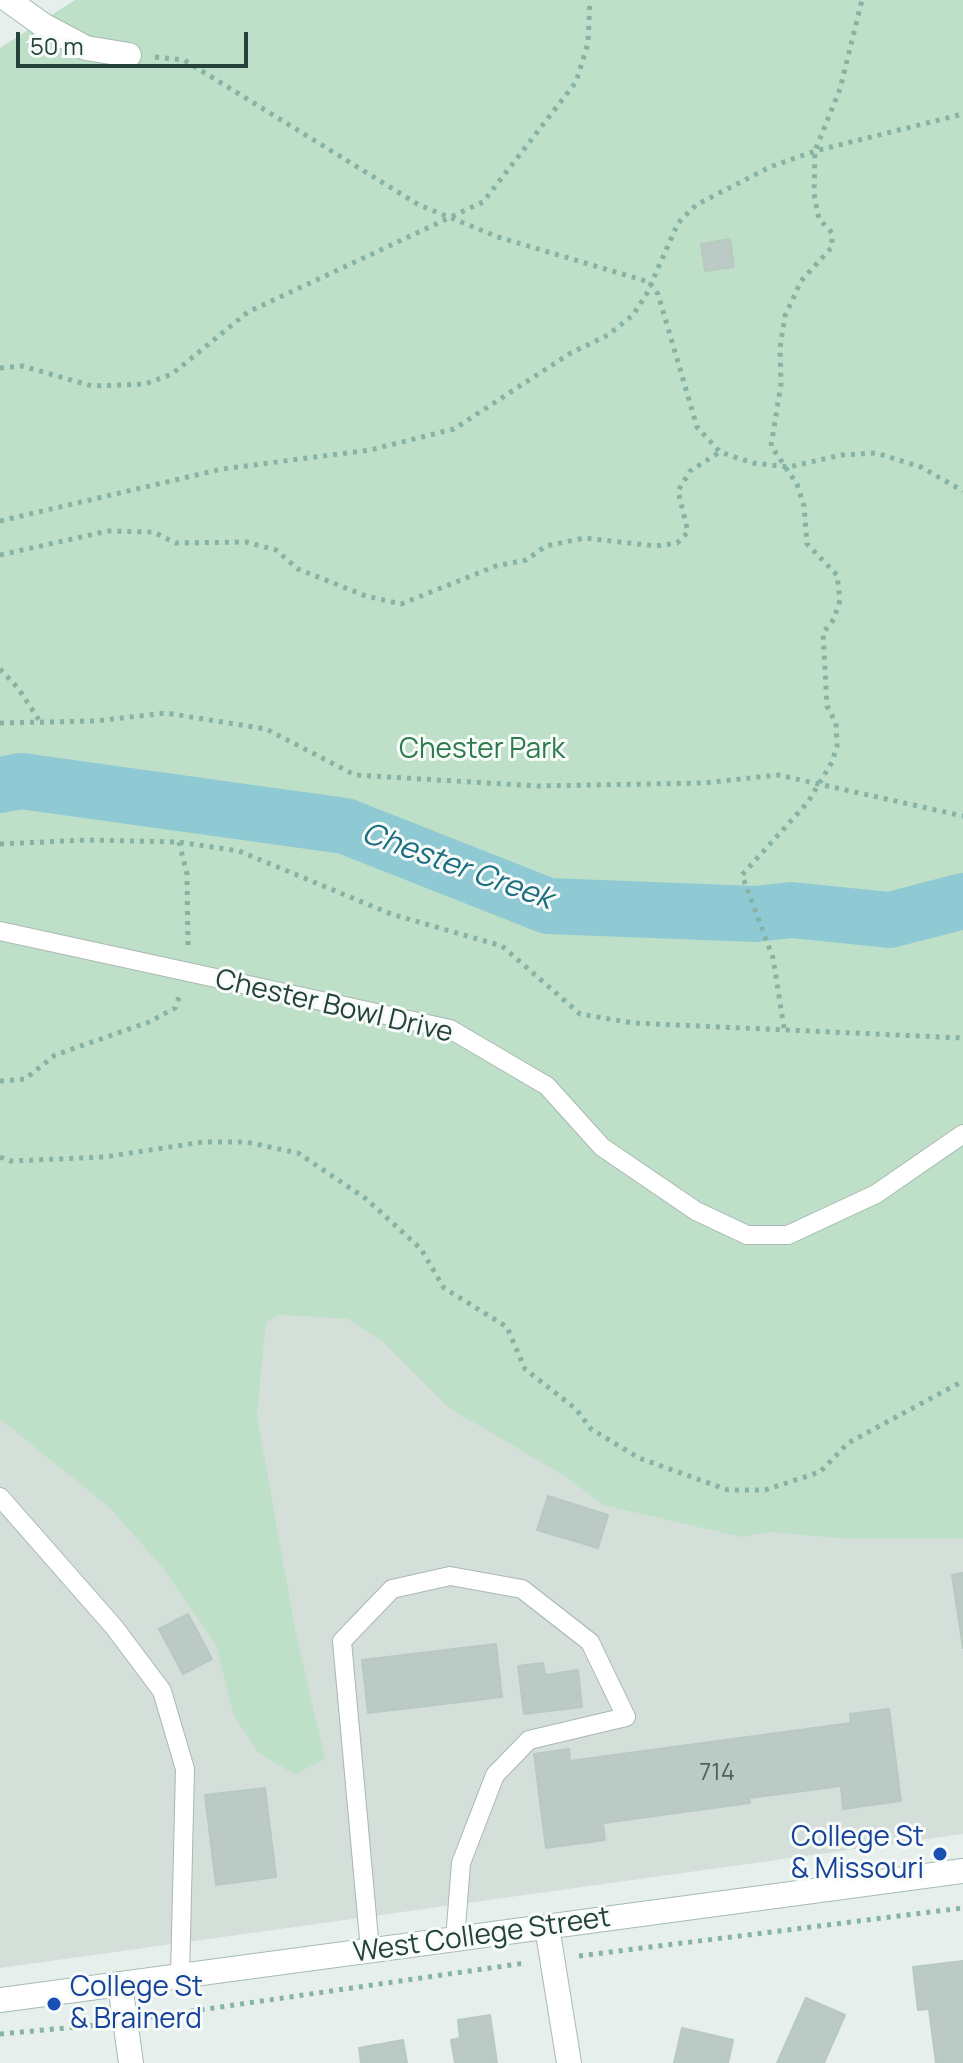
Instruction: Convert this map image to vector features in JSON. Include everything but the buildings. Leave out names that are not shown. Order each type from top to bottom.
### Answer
[{"type":"street","points":[[8,0],[43,25],[86,48],[129,55]]},
{"type":"street","name":"West College Street","points":[[0,2000],[963,1871]]},
{"type":"street","points":[[547,1927],[569,2063]]},
{"type":"street","points":[[120,1984],[131,2063]]},
{"type":"lane","name":"Chester Bowl Drive","points":[[0,931],[450,1029],[547,1086],[602,1147],[696,1211],[747,1235],[788,1235],[876,1194],[963,1134]]},
{"type":"lane","points":[[0,1497],[114,1627],[162,1691],[185,1769],[180,1976]]},
{"type":"lane","points":[[370,1950],[342,1641],[392,1589],[450,1576],[522,1589],[590,1642],[626,1717],[529,1740],[495,1775],[461,1863],[455,1940]]},
{"type":"path","points":[[0,368],[22,366],[92,386],[145,384],[172,374],[248,312],[483,202],[576,82],[588,43],[590,0]]},
{"type":"path","points":[[784,1028],[773,958],[742,875],[808,802],[832,762],[837,746],[836,723],[827,706],[823,633],[834,619],[840,600],[837,575],[807,544],[804,506],[797,484],[771,446],[781,384],[785,316],[801,281],[832,247],[832,233],[819,219],[814,194],[815,151],[840,89],[862,0]]},
{"type":"path","points":[[129,55],[184,60],[419,205],[498,237],[649,282],[658,294],[697,427],[720,452],[753,463],[783,466],[841,455],[876,453],[921,467],[963,491]]},
{"type":"path","points":[[0,521],[207,472],[370,450],[454,429],[569,354],[608,335],[633,315],[678,223],[696,205],[770,167],[815,151],[963,114]]},
{"type":"path","points":[[0,555],[108,531],[153,532],[176,543],[246,542],[276,550],[298,569],[366,596],[401,604],[496,566],[526,560],[546,546],[584,538],[656,546],[677,543],[688,532],[678,491],[690,471],[720,452]]},
{"type":"path","points":[[0,669],[39,720]]},
{"type":"path","points":[[0,723],[95,721],[166,713],[266,729],[355,775],[552,786],[703,783],[778,775],[963,816]]},
{"type":"path","points":[[0,844],[87,840],[179,842],[239,851],[391,914],[502,946],[580,1014],[633,1023],[963,1038]]},
{"type":"path","points":[[179,842],[187,874],[187,924]]},
{"type":"path","points":[[0,1081],[25,1079],[55,1055],[123,1034],[175,1008],[189,973]]},
{"type":"path","points":[[0,1157],[10,1161],[104,1157],[203,1142],[246,1142],[298,1153],[365,1198],[421,1249],[444,1288],[507,1327],[525,1369],[576,1409],[591,1429],[639,1458],[728,1490],[765,1490],[820,1472],[848,1443],[963,1381]]},
{"type":"path","points":[[0,2034],[125,2020]]},
{"type":"shaded area","points":[[245,1312],[363,1320],[963,1496],[963,1834],[0,1968],[0,1332]]},
{"type":"green space","name":"Chester Park","points":[[75,0],[963,0],[963,1539],[837,1538],[769,1532],[741,1537],[603,1505],[565,1476],[449,1408],[382,1341],[348,1319],[279,1315],[266,1322],[257,1415],[296,1634],[325,1758],[295,1775],[258,1752],[234,1716],[216,1645],[163,1568],[110,1508],[0,1419],[0,48]]},
{"type":"waterway","name":"Chester Creek","points":[[0,785],[21,781],[345,826],[548,906],[756,914],[791,910],[890,920],[963,901]]},
{"type":"place","name":"College St & Missouri","points":[[940,1854]]},
{"type":"place","name":"College St & Brainerd","points":[[54,2004]]}]
